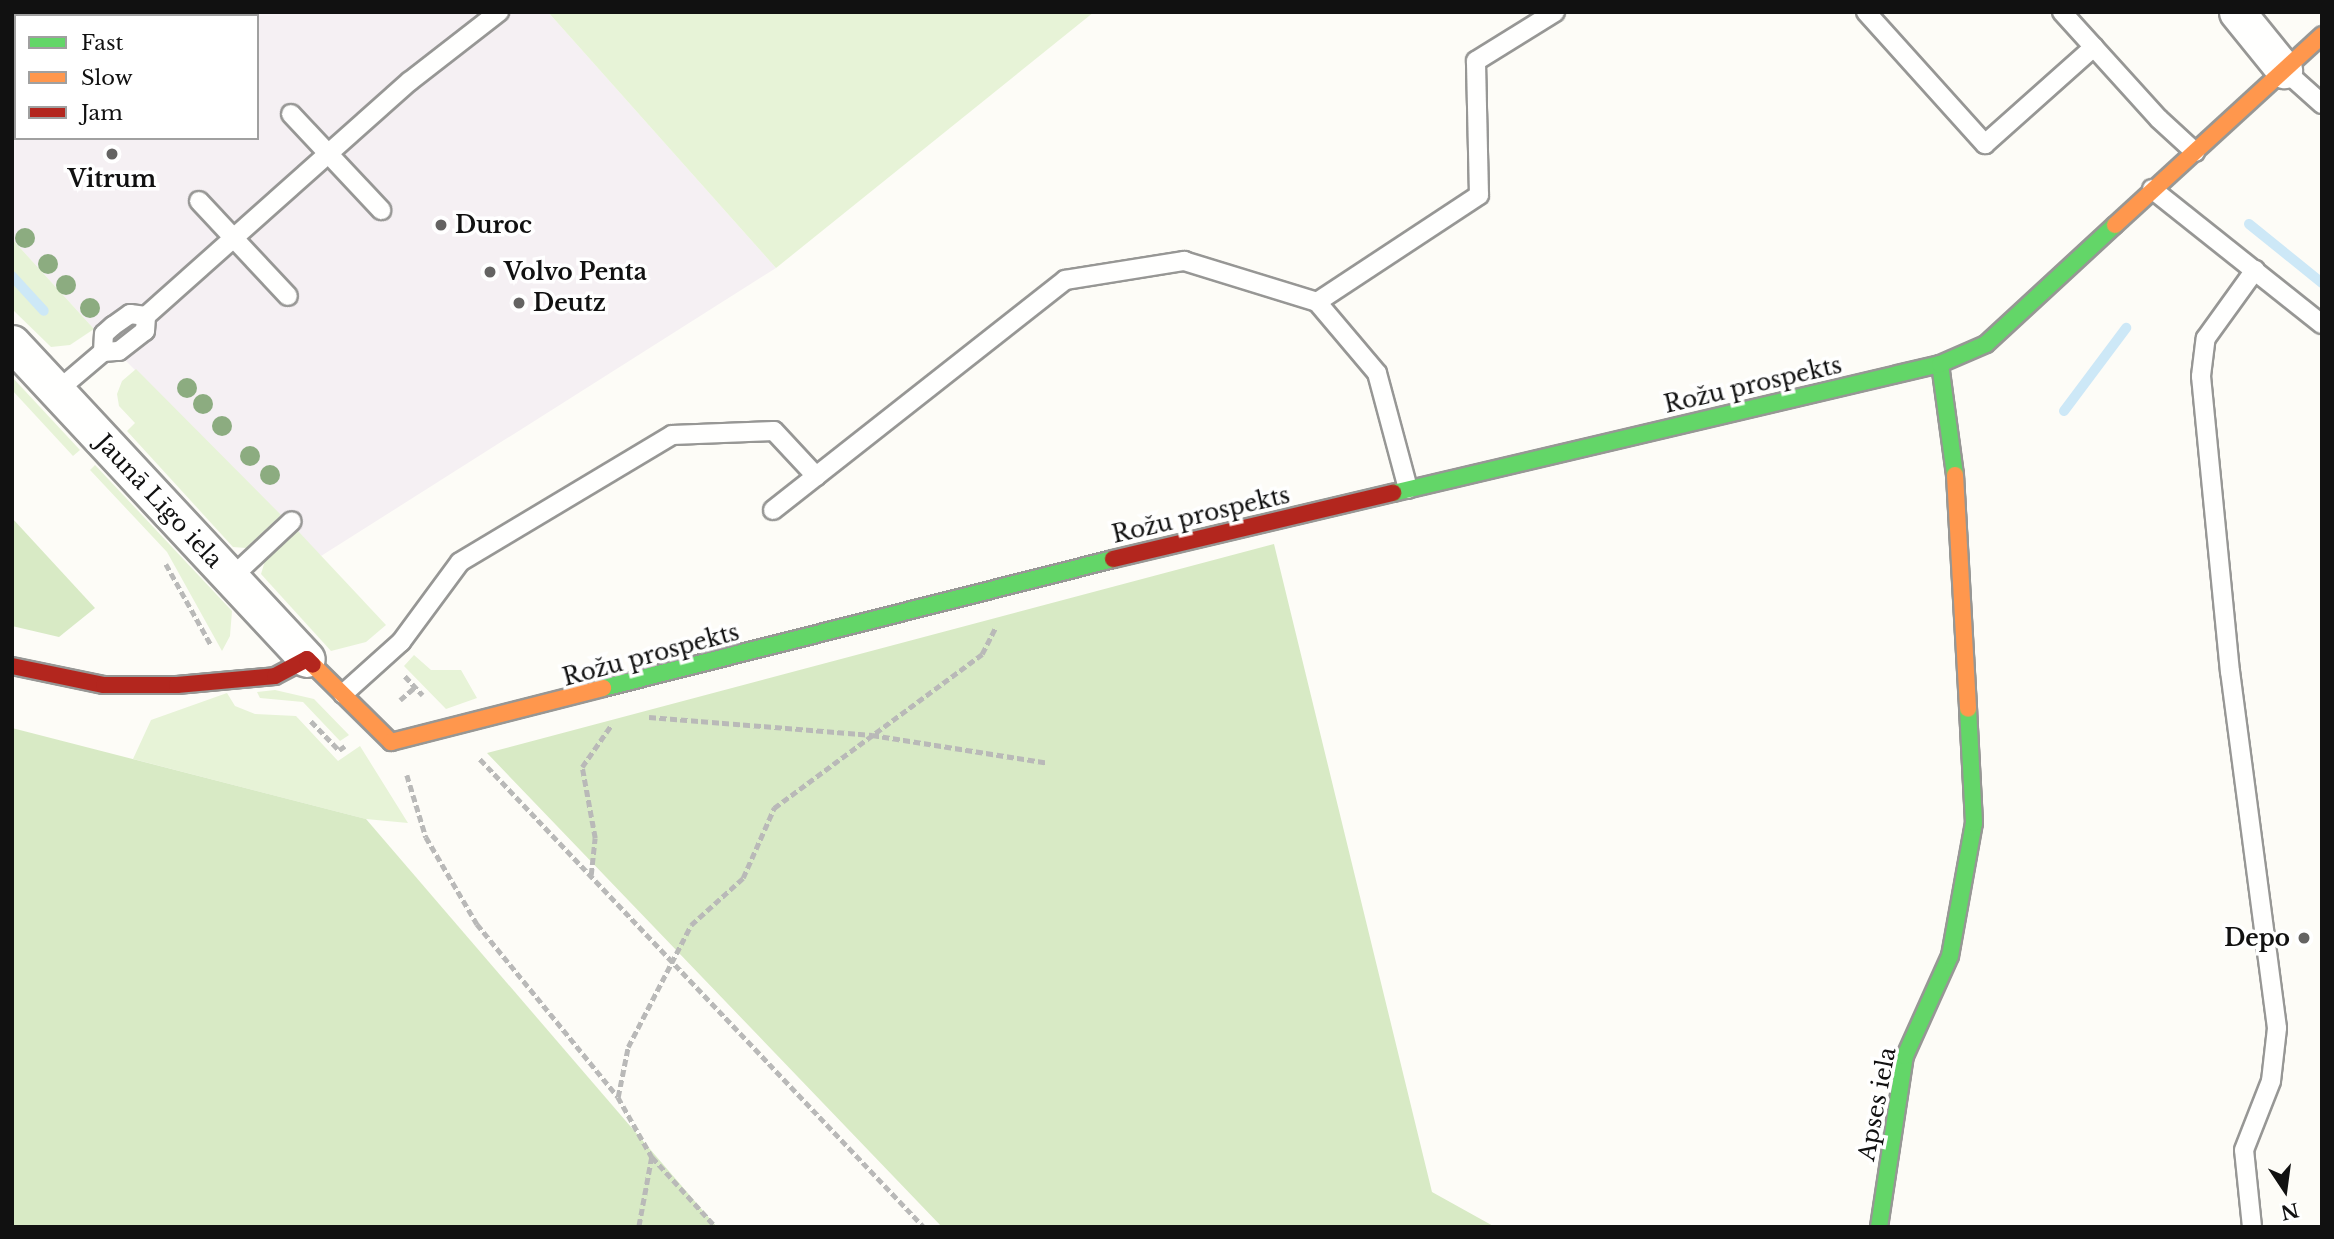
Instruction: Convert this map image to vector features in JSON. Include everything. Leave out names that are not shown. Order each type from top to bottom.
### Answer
[{"type":"street","points":[[2237,12],[2284,70]]},
{"type":"street","name":"Rožu prospekts","points":[[391,743],[612,689],[1017,582],[1940,364],[1986,344],[2322,35]]},
{"type":"street","name":"Jaunā Līgo iela","points":[[12,343],[307,659]]},
{"type":"street","name":"Apses iela","points":[[1879,1227],[1905,1056],[1950,956],[1974,822],[1957,499],[1949,405],[1940,364]]},
{"type":"street","points":[[12,666],[104,685],[177,685],[275,676],[307,659],[391,743]]},
{"type":"lane","points":[[57,391],[103,352],[119,351],[145,331],[145,316],[410,81],[499,12]]},
{"type":"lane","points":[[1317,302],[1479,195],[1476,61],[1555,12]]},
{"type":"lane","points":[[1866,12],[1985,144],[2094,47]]},
{"type":"lane","points":[[2062,12],[2158,119],[2195,152]]},
{"type":"lane","points":[[2284,70],[2322,104]]},
{"type":"lane","points":[[291,114],[381,210]]},
{"type":"lane","points":[[2152,189],[2322,324]]},
{"type":"lane","points":[[199,201],[288,296]]},
{"type":"lane","points":[[774,510],[1065,280],[1184,261],[1317,302],[1377,373],[1408,489]]},
{"type":"lane","points":[[2252,1227],[2244,1150],[2271,1081],[2277,1028],[2230,672],[2201,376],[2206,338],[2255,270]]},
{"type":"lane","points":[[343,694],[401,642],[460,562],[672,435],[774,431],[816,476]]},
{"type":"lane","points":[[231,579],[292,521]]},
{"type":"path","points":[[157,554],[217,655]]},
{"type":"path","points":[[618,1097],[628,1047],[691,925],[743,878],[774,808],[982,654],[1017,582]]},
{"type":"path","points":[[612,689],[619,715]]},
{"type":"path","points":[[302,712],[339,750],[354,739]]},
{"type":"path","points":[[619,715],[872,735],[1048,763]]},
{"type":"path","points":[[591,875],[596,838],[582,767],[619,715]]},
{"type":"path","points":[[391,743],[406,772],[426,837],[477,924],[618,1097],[652,1157],[716,1227]]},
{"type":"path","points":[[477,756],[924,1227]]},
{"type":"path","points":[[639,1227],[652,1157]]},
{"type":"shaded area","points":[[12,12],[548,12],[776,268],[321,556],[94,329],[12,239]]},
{"type":"green space","points":[[548,12],[1094,12],[776,268]]},
{"type":"green space","points":[[12,239],[94,329],[70,345],[51,347],[12,309]]},
{"type":"green space","points":[[136,369],[281,515],[246,548],[233,547],[127,431],[135,423],[119,406],[117,394],[122,381]]},
{"type":"green space","points":[[12,377],[80,450],[73,456],[12,390]]},
{"type":"green space","points":[[95,465],[232,611],[230,636],[222,651],[167,552],[90,470]]},
{"type":"green space","points":[[12,518],[95,608],[59,637],[12,626]]},
{"type":"green space","points":[[298,531],[386,625],[366,642],[331,651],[261,574],[265,561]]},
{"type":"green space","points":[[1274,544],[1432,1192],[1495,1227],[942,1227],[487,753]]},
{"type":"green space","points":[[414,655],[431,670],[461,670],[477,698],[446,709],[404,666]]},
{"type":"green space","points":[[275,690],[314,699],[349,735],[340,741],[303,702],[260,698],[257,692]]},
{"type":"green space","points":[[227,693],[235,706],[255,714],[296,716],[338,761],[360,746],[408,823],[366,819],[133,759],[151,720]]},
{"type":"green space","points":[[12,728],[366,819],[717,1227],[12,1227]]},
{"type":"waterway","points":[[2249,224],[2322,283]]},
{"type":"waterway","points":[[12,276],[44,311]]},
{"type":"waterway","points":[[2064,411],[2126,328]]},
{"type":"traffic: fast","points":[[1393,493],[1940,364],[1986,344],[2115,225]]},
{"type":"traffic: fast","points":[[1940,364],[1955,475]]},
{"type":"traffic: fast","points":[[603,688],[1113,559]]},
{"type":"traffic: fast","points":[[1879,1227],[1905,1056],[1950,956],[1974,823],[1968,709]]},
{"type":"traffic: slow","points":[[2115,225],[2322,35]]},
{"type":"traffic: slow","points":[[1955,475],[1968,709]]},
{"type":"traffic: slow","points":[[313,665],[391,742],[603,688]]},
{"type":"traffic: jam","points":[[1113,559],[1393,493]]},
{"type":"traffic: jam","points":[[12,666],[104,685],[177,685],[275,676],[307,659],[313,665]]},
{"type":"place","name":"Vitrum","points":[[112,154]]},
{"type":"place","name":"Duroc","points":[[441,225]]},
{"type":"place","name":"Volvo Penta","points":[[490,272]]},
{"type":"place","name":"Deutz","points":[[519,303]]},
{"type":"place","name":"Depo","points":[[2304,938]]}]
